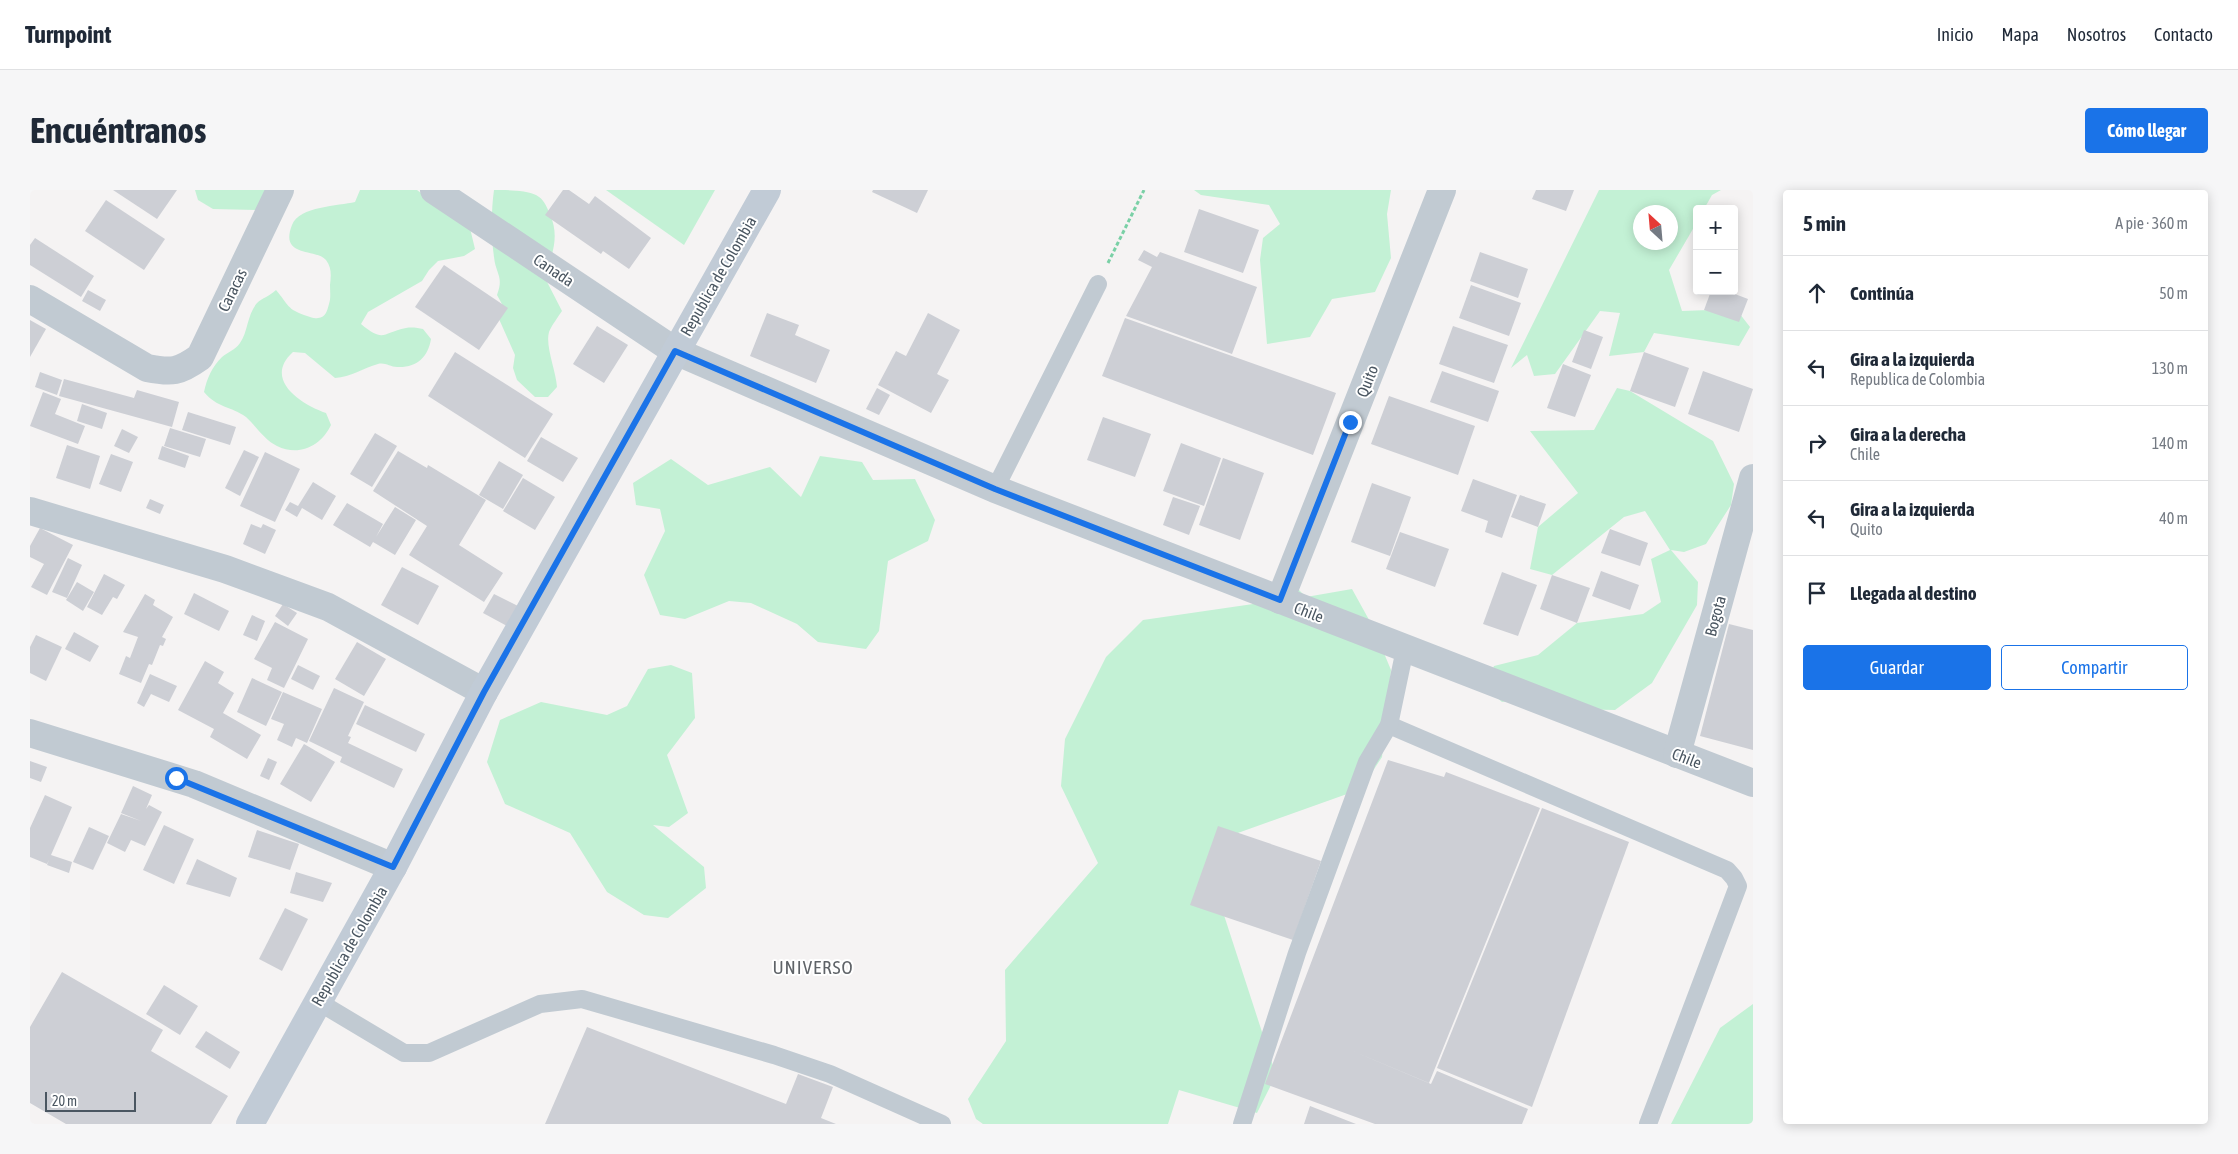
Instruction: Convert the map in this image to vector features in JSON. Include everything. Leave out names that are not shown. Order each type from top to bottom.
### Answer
[{"type":"street","name":"Caracas","points":[[30,299],[147,368],[168,372],[185,368],[200,357],[280,190]]},
{"type":"street","name":"Canada","points":[[434,190],[675,351]]},
{"type":"street","name":"Republica de Colombia","points":[[250,1124],[393,867],[484,692],[767,190]]},
{"type":"street","name":"Quito","points":[[1280,600],[1442,190]]},
{"type":"street","name":"Chile","points":[[675,351],[995,489],[1753,783]]},
{"type":"street","name":"Bogota","points":[[1677,754],[1753,478]]},
{"type":"street","points":[[30,511],[225,569],[328,607],[484,692]]},
{"type":"street","points":[[30,733],[194,784],[393,867]]},
{"type":"lane","points":[[995,489],[1098,284]]},
{"type":"lane","points":[[1242,1124],[1297,953],[1367,762],[1389,725],[1405,649]]},
{"type":"lane","points":[[1389,725],[1727,870],[1734,878],[1738,886],[1648,1124]]},
{"type":"lane","points":[[317,1001],[404,1053],[429,1053],[540,1004],[582,999],[774,1055],[821,1071],[942,1124]]},
{"type":"path","points":[[1098,284],[1144,190]]},
{"type":"green space","points":[[195,190],[281,190],[261,210],[213,209],[198,200]]},
{"type":"green space","points":[[360,190],[417,190],[434,203],[469,224],[475,249],[464,256],[438,261],[422,281],[368,312],[361,324],[379,335],[406,328],[423,329],[431,339],[424,356],[416,363],[404,367],[378,364],[346,376],[335,378],[305,353],[293,352],[285,362],[282,372],[283,381],[296,397],[326,413],[331,425],[321,439],[308,448],[301,450],[285,449],[268,440],[246,417],[214,401],[204,392],[205,387],[210,373],[218,361],[240,343],[245,334],[251,313],[257,303],[276,290],[288,306],[295,311],[315,318],[324,315],[328,309],[330,299],[331,275],[329,266],[321,256],[294,247],[290,243],[289,235],[296,219],[303,214],[311,210],[355,202]]},
{"type":"green space","points":[[494,190],[522,191],[536,195],[544,203],[553,223],[554,246],[545,278],[562,311],[553,324],[548,338],[557,387],[548,397],[535,397],[517,380],[513,368],[515,355],[499,319],[503,306],[497,295],[500,279],[495,263],[492,241]]},
{"type":"green space","points":[[606,190],[715,190],[684,245]]},
{"type":"green space","points":[[1194,190],[1391,190],[1387,214],[1391,258],[1375,292],[1332,299],[1310,337],[1267,344],[1260,260],[1263,238],[1280,224],[1269,205],[1201,195]]},
{"type":"green space","points":[[1599,190],[1721,190],[1712,195],[1706,205],[1693,205],[1693,229],[1669,270],[1682,311],[1736,309],[1750,327],[1739,346],[1654,333],[1644,352],[1609,356],[1620,313],[1600,311],[1555,374],[1534,376],[1527,355],[1511,368]]},
{"type":"green space","points":[[1617,388],[1630,391],[1713,441],[1734,484],[1731,505],[1706,544],[1684,552],[1671,550],[1698,582],[1697,605],[1652,683],[1615,710],[1568,709],[1552,694],[1502,702],[1485,687],[1494,666],[1538,655],[1577,623],[1643,614],[1661,602],[1651,559],[1670,550],[1645,511],[1624,517],[1552,575],[1530,569],[1538,527],[1578,493],[1530,431],[1594,430]]},
{"type":"green space","points":[[820,456],[862,462],[873,480],[915,479],[935,520],[928,541],[888,561],[879,631],[866,649],[818,642],[797,624],[751,603],[729,601],[685,619],[660,615],[644,575],[665,531],[660,509],[636,505],[633,483],[671,459],[708,485],[770,467],[801,497]]},
{"type":"green space","points":[[1296,587],[1306,597],[1352,589],[1373,627],[1391,670],[1382,757],[1361,789],[1235,834],[1208,866],[1276,1075],[1257,1113],[1179,1090],[1168,1124],[983,1124],[976,1119],[968,1099],[1006,1041],[1005,970],[1098,863],[1061,786],[1065,739],[1106,657],[1143,620],[1280,600]]},
{"type":"green space","points":[[671,665],[692,673],[695,718],[667,755],[688,813],[669,827],[653,825],[704,867],[706,888],[668,918],[644,915],[607,892],[570,833],[505,804],[487,762],[500,720],[541,702],[607,715],[627,706],[648,669]]},
{"type":"green space","points":[[1753,1004],[1753,1124],[1671,1124],[1720,1028]]},
{"type":"building","points":[[113,190],[177,190],[157,219]]},
{"type":"building","points":[[563,190],[569,190],[589,204],[595,196],[651,238],[629,269],[603,251],[601,254],[545,215]]},
{"type":"building","points":[[873,190],[928,190],[917,213],[872,192]]},
{"type":"building","points":[[1536,190],[1574,190],[1566,211],[1532,199]]},
{"type":"building","points":[[106,200],[165,239],[144,270],[85,231]]},
{"type":"building","points":[[1199,209],[1259,230],[1243,273],[1184,252]]},
{"type":"building","points":[[35,238],[94,276],[81,297],[30,265],[30,245]]},
{"type":"building","points":[[1144,250],[1157,257],[1160,252],[1257,287],[1232,354],[1126,316],[1152,267],[1138,260]]},
{"type":"building","points":[[1480,252],[1528,269],[1518,298],[1470,281]]},
{"type":"building","points":[[444,265],[508,308],[479,350],[415,307]]},
{"type":"building","points":[[1471,285],[1521,303],[1509,336],[1459,318]]},
{"type":"building","points":[[88,290],[106,300],[100,311],[82,301]]},
{"type":"building","points":[[1710,295],[1738,295],[1748,299],[1739,322],[1704,310]]},
{"type":"building","points":[[767,313],[799,325],[795,335],[830,350],[816,383],[750,356]]},
{"type":"building","points":[[928,313],[960,330],[937,374],[949,380],[931,413],[878,385],[896,351],[906,356]]},
{"type":"building","points":[[1125,318],[1336,393],[1313,455],[1102,376]]},
{"type":"building","points":[[30,320],[46,329],[30,357]]},
{"type":"building","points":[[597,326],[628,345],[604,383],[573,364]]},
{"type":"building","points":[[1453,326],[1508,345],[1494,383],[1439,364]]},
{"type":"building","points":[[1584,330],[1603,337],[1591,369],[1572,362]]},
{"type":"building","points":[[455,352],[553,414],[525,458],[428,396]]},
{"type":"building","points":[[1644,352],[1689,368],[1675,407],[1630,391]]},
{"type":"building","points":[[1563,364],[1591,375],[1575,417],[1547,408]]},
{"type":"building","points":[[1442,371],[1499,391],[1488,422],[1430,402]]},
{"type":"building","points":[[1703,371],[1753,389],[1739,432],[1688,414]]},
{"type":"building","points":[[40,372],[62,380],[57,395],[35,387]]},
{"type":"building","points":[[64,379],[134,398],[137,390],[179,402],[172,427],[59,396]]},
{"type":"building","points":[[877,388],[890,395],[879,415],[866,409]]},
{"type":"building","points":[[43,392],[61,399],[55,414],[85,426],[78,444],[30,426]]},
{"type":"building","points":[[1389,396],[1475,426],[1458,475],[1371,444]]},
{"type":"building","points":[[82,404],[107,413],[102,429],[77,421]]},
{"type":"building","points":[[188,412],[236,427],[230,445],[182,430]]},
{"type":"building","points":[[1103,417],[1151,434],[1135,477],[1087,460]]},
{"type":"building","points":[[170,428],[206,439],[200,457],[164,446]]},
{"type":"building","points":[[122,429],[138,437],[129,453],[114,446]]},
{"type":"building","points":[[375,433],[397,446],[372,487],[350,474]]},
{"type":"building","points":[[541,437],[578,458],[563,482],[527,461]]},
{"type":"building","points":[[1181,443],[1221,458],[1204,506],[1163,491]]},
{"type":"building","points":[[67,445],[100,456],[90,489],[56,478]]},
{"type":"building","points":[[162,446],[189,456],[185,468],[158,459]]},
{"type":"building","points":[[244,450],[259,457],[240,496],[225,488]]},
{"type":"building","points":[[398,451],[427,468],[428,465],[486,500],[459,545],[503,573],[484,602],[409,555],[427,526],[373,491]]},
{"type":"building","points":[[265,452],[300,469],[275,522],[240,506]]},
{"type":"building","points":[[111,454],[133,462],[121,492],[99,484]]},
{"type":"building","points":[[1223,458],[1264,473],[1240,540],[1199,525]]},
{"type":"building","points":[[499,461],[523,475],[503,509],[479,495]]},
{"type":"building","points":[[523,478],[555,497],[535,530],[503,511]]},
{"type":"building","points":[[1473,479],[1517,495],[1502,538],[1485,532],[1488,521],[1461,511]]},
{"type":"building","points":[[313,482],[336,496],[322,520],[302,508],[297,517],[285,510],[290,502],[298,506]]},
{"type":"building","points":[[1372,483],[1411,497],[1390,556],[1351,542]]},
{"type":"building","points":[[1520,495],[1546,504],[1538,527],[1511,517]]},
{"type":"building","points":[[1173,497],[1200,506],[1189,535],[1163,525]]},
{"type":"building","points":[[150,499],[164,505],[160,514],[146,508]]},
{"type":"building","points":[[347,503],[383,524],[376,537],[395,507],[416,520],[395,555],[373,542],[370,547],[333,525]]},
{"type":"building","points":[[251,524],[261,528],[263,524],[276,530],[265,554],[243,544]]},
{"type":"building","points":[[40,528],[73,545],[47,595],[31,587],[44,564],[30,557],[30,546]]},
{"type":"building","points":[[1610,529],[1648,543],[1640,566],[1601,553]]},
{"type":"building","points":[[1400,532],[1449,549],[1435,587],[1386,569]]},
{"type":"building","points":[[68,558],[82,565],[67,598],[52,592]]},
{"type":"building","points":[[402,567],[439,586],[418,625],[381,605]]},
{"type":"building","points":[[1601,571],[1639,585],[1630,610],[1592,596]]},
{"type":"building","points":[[1502,572],[1537,585],[1518,636],[1483,624]]},
{"type":"building","points":[[104,574],[125,585],[117,599],[113,597],[102,615],[87,607]]},
{"type":"building","points":[[1552,575],[1590,588],[1577,623],[1540,609]]},
{"type":"building","points":[[77,582],[94,592],[83,611],[66,600]]},
{"type":"building","points":[[194,593],[229,611],[219,631],[184,614]]},
{"type":"building","points":[[145,594],[155,600],[153,605],[173,617],[162,637],[166,639],[163,646],[160,645],[152,665],[149,664],[141,683],[119,674],[126,656],[130,658],[138,637],[123,632]]},
{"type":"building","points":[[494,594],[518,606],[507,626],[483,613]]},
{"type":"building","points":[[283,604],[297,613],[288,626],[275,616]]},
{"type":"building","points":[[252,615],[265,621],[257,641],[243,635]]},
{"type":"building","points":[[275,622],[308,639],[284,688],[267,680],[272,668],[254,659]]},
{"type":"building","points":[[1729,624],[1753,630],[1753,750],[1700,736]]},
{"type":"building","points":[[74,632],[99,646],[90,662],[65,649]]},
{"type":"building","points":[[36,635],[62,647],[46,681],[30,673],[30,647]]},
{"type":"building","points":[[357,642],[386,659],[364,696],[335,679]]},
{"type":"building","points":[[205,661],[224,672],[218,683],[234,693],[223,713],[261,735],[247,759],[210,737],[214,729],[178,710]]},
{"type":"building","points":[[298,665],[320,676],[313,690],[291,679]]},
{"type":"building","points":[[150,674],[177,686],[169,702],[151,694],[144,707],[137,703]]},
{"type":"building","points":[[252,678],[282,692],[266,726],[237,712]]},
{"type":"building","points":[[334,688],[364,702],[348,736],[351,737],[348,743],[403,769],[394,788],[340,762],[342,757],[309,741]]},
{"type":"building","points":[[283,692],[322,709],[307,743],[296,738],[292,747],[277,740],[284,724],[271,719]]},
{"type":"building","points":[[365,705],[425,734],[416,752],[356,724]]},
{"type":"building","points":[[304,744],[335,762],[311,802],[280,784]]},
{"type":"building","points":[[268,758],[277,762],[269,780],[260,776]]},
{"type":"building","points":[[1388,760],[1444,777],[1446,772],[1540,808],[1429,1083],[1343,1047],[1431,1084],[1437,1071],[1528,1109],[1522,1124],[1375,1124],[1265,1084]]},
{"type":"building","points":[[30,761],[47,767],[41,782],[30,778]]},
{"type":"building","points":[[133,786],[152,795],[146,809],[149,805],[162,812],[145,846],[131,840],[125,852],[107,843],[121,814],[141,821],[121,813]]},
{"type":"building","points":[[45,795],[72,807],[51,855],[72,862],[69,873],[47,865],[49,860],[47,864],[30,857],[30,828]]},
{"type":"building","points":[[1542,808],[1629,842],[1532,1107],[1437,1068]]},
{"type":"building","points":[[164,825],[194,839],[174,884],[143,870]]},
{"type":"building","points":[[1218,826],[1321,861],[1293,940],[1190,905]]},
{"type":"building","points":[[89,827],[109,836],[93,870],[73,862]]},
{"type":"building","points":[[257,830],[299,844],[290,870],[248,857]]},
{"type":"building","points":[[197,859],[237,878],[230,897],[186,884]]},
{"type":"building","points":[[296,872],[332,883],[323,902],[290,893]]},
{"type":"building","points":[[285,908],[308,919],[282,971],[259,959]]},
{"type":"building","points":[[62,972],[163,1030],[151,1051],[228,1096],[211,1124],[66,1124],[30,1103],[30,1027]]},
{"type":"building","points":[[164,985],[198,1006],[180,1035],[146,1014]]},
{"type":"building","points":[[587,1027],[786,1104],[798,1074],[833,1087],[821,1118],[836,1124],[545,1124]]},
{"type":"building","points":[[206,1031],[240,1052],[230,1069],[195,1047]]},
{"type":"building","points":[[1310,1106],[1356,1124],[1304,1124]]},
{"type":"district","name":"UNIVERSO","points":[[813,967]]},
{"type":"route","points":[[176,778],[393,867],[484,692],[675,351],[995,489],[1280,600],[1350,422]]}]
